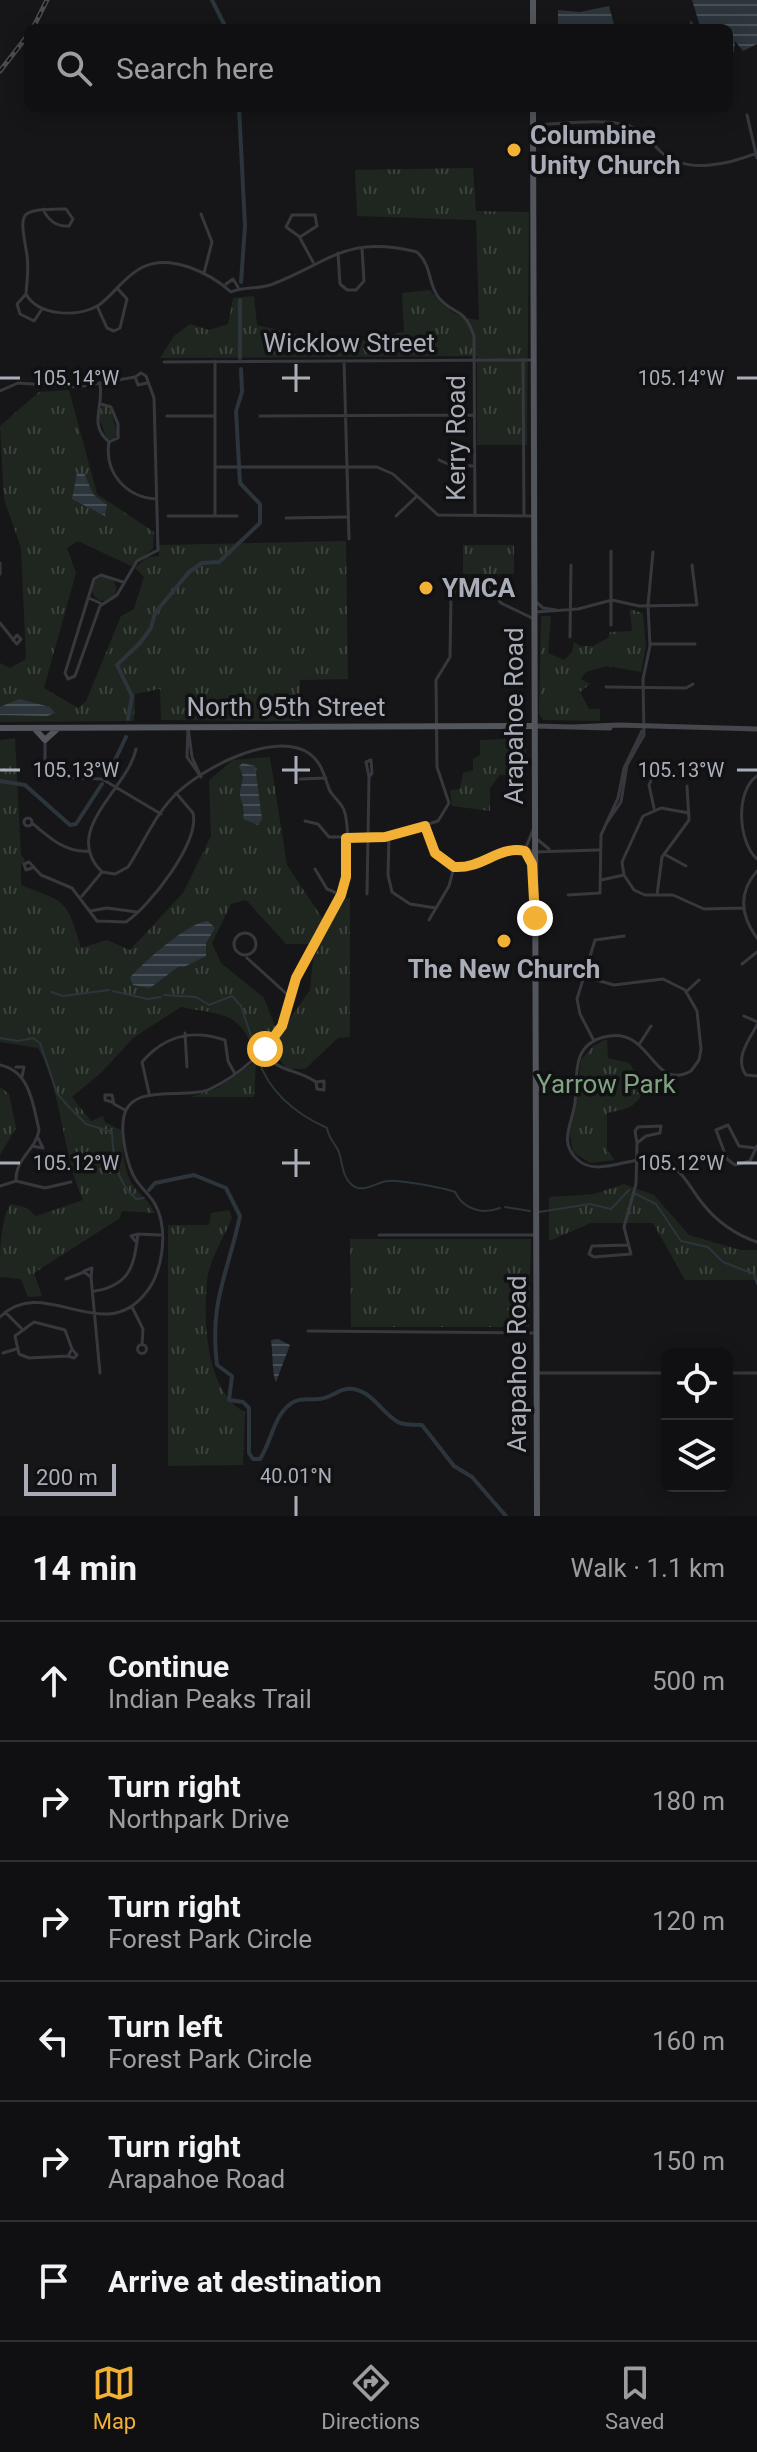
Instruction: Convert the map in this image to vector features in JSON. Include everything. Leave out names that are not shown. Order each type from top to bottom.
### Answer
[{"type":"main road","points":[[533,0],[533,24]]},
{"type":"main road","name":"Arapahoe Road","points":[[533,112],[537,1516]]},
{"type":"main road","name":"North 95th Street","points":[[0,728],[623,726],[757,729]]},
{"type":"main road","points":[[32,728],[45,740],[60,728]]},
{"type":"street","points":[[533,125],[626,125],[641,132],[668,158],[682,163],[723,164],[757,155],[747,115]]},
{"type":"street","points":[[42,309],[34,321],[20,314],[17,304],[26,294],[28,266],[21,222],[28,212],[43,209],[69,211],[73,222],[63,227],[51,221],[43,209]]},
{"type":"street","points":[[201,214],[212,242],[204,273]]},
{"type":"street","points":[[300,237],[317,226],[315,215],[288,217],[286,227],[300,237],[313,262]]},
{"type":"street","points":[[338,252],[340,284],[347,290],[356,290],[364,281],[362,248]]},
{"type":"street","name":"Kerry Road","points":[[238,287],[267,286],[338,252],[362,248],[417,252],[426,261],[439,298],[463,313],[474,336],[475,516]]},
{"type":"street","points":[[26,294],[42,309],[78,312],[97,306],[139,269],[159,263],[204,273],[226,284],[231,292],[238,287],[233,279],[226,284]]},
{"type":"street","points":[[97,306],[107,328],[114,331],[120,328],[127,299],[117,288]]},
{"type":"street","points":[[523,360],[524,516]]},
{"type":"street","name":"Wicklow Street","points":[[164,362],[533,360]]},
{"type":"street","points":[[215,361],[215,516]]},
{"type":"street","points":[[344,361],[348,416],[349,539]]},
{"type":"street","points":[[0,391],[18,383],[57,388],[100,385],[144,374],[154,398],[158,550],[141,558],[121,582],[119,593],[102,604],[75,676],[68,679],[65,673],[98,576],[121,582]]},
{"type":"street","points":[[135,377],[138,385],[147,383]]},
{"type":"street","points":[[100,385],[104,402],[116,416],[119,434],[116,441],[109,442]]},
{"type":"street","points":[[104,402],[96,414],[97,423],[109,442],[107,453],[116,481],[141,498],[156,499]]},
{"type":"street","points":[[260,416],[474,415]]},
{"type":"street","points":[[167,416],[214,416]]},
{"type":"street","points":[[439,460],[450,465],[474,466]]},
{"type":"street","points":[[215,467],[384,468],[438,515],[533,516]]},
{"type":"street","points":[[396,516],[416,496]]},
{"type":"street","points":[[168,516],[237,516]]},
{"type":"street","points":[[286,518],[348,517]]},
{"type":"street","points":[[611,551],[611,625]]},
{"type":"street","points":[[568,895],[599,894],[599,850],[618,798],[624,768],[643,728],[653,552]]},
{"type":"street","points":[[0,563],[0,574]]},
{"type":"street","points":[[570,637],[571,565]]},
{"type":"street","points":[[305,821],[318,824],[329,837],[367,838],[389,836],[425,826],[443,817],[449,803],[437,767],[436,680],[450,657],[449,606],[453,591],[463,584],[488,585],[501,603],[533,613],[572,610],[612,600],[648,605],[697,605],[692,565]]},
{"type":"street","points":[[89,598],[102,604]]},
{"type":"street","points":[[533,599],[543,608],[556,610]]},
{"type":"street","points":[[518,610],[533,613]]},
{"type":"street","points":[[0,623],[13,638]]},
{"type":"street","points":[[76,642],[88,645]]},
{"type":"street","points":[[650,644],[695,644]]},
{"type":"street","points":[[606,687],[693,684]]},
{"type":"street","points":[[188,727],[187,757],[201,777]]},
{"type":"street","points":[[45,740],[45,760],[50,772],[58,777],[102,779],[161,814]]},
{"type":"street","points":[[0,1317],[20,1303],[36,1301],[94,1316],[110,1315],[132,1307],[156,1278],[160,1235],[157,1207],[131,1171],[124,1123],[126,1111],[131,1102],[149,1095],[199,1093],[261,1052],[282,1026],[301,968],[341,895],[346,877],[344,809],[332,795],[326,778],[309,753],[293,746],[271,747],[232,757],[176,793],[125,870],[115,874],[102,872],[89,851],[90,830],[136,749]]},
{"type":"street","points":[[654,809],[649,785],[657,767]]},
{"type":"street","points":[[757,776],[748,784],[744,795],[745,843],[757,859]]},
{"type":"street","points":[[367,894],[369,777]]},
{"type":"street","points":[[300,779],[326,778]]},
{"type":"street","points":[[657,895],[657,873],[664,854],[687,826],[687,786]]},
{"type":"street","points":[[32,868],[67,885],[102,923],[122,923],[137,912],[169,875],[193,831],[193,813],[176,793]]},
{"type":"street","points":[[689,813],[654,809],[640,820],[623,858],[624,875],[634,890],[680,897],[704,909],[743,908]]},
{"type":"street","points":[[32,823],[59,844],[77,851],[89,851]]},
{"type":"street","points":[[425,826],[435,853],[454,867],[479,865],[499,854],[522,848],[533,852],[549,849],[599,850]]},
{"type":"street","points":[[522,848],[534,826]]},
{"type":"street","points":[[534,826],[540,844],[549,849]]},
{"type":"street","points":[[389,836],[388,875],[392,892],[410,904],[436,908]]},
{"type":"street","points":[[522,848],[529,855],[533,871]]},
{"type":"street","points":[[533,871],[544,851]]},
{"type":"street","points":[[664,854],[686,866]]},
{"type":"street","points":[[429,920],[449,886],[454,867]]},
{"type":"street","points":[[315,869],[327,889],[341,895]]},
{"type":"street","points":[[757,871],[745,889],[743,908],[757,938]]},
{"type":"street","points":[[81,897],[102,872]]},
{"type":"street","points":[[600,879],[624,875]]},
{"type":"street","points":[[89,911],[100,908],[137,912]]},
{"type":"street","points":[[246,957],[254,943],[253,936],[245,931],[236,947],[246,957],[290,997]]},
{"type":"street","points":[[594,1041],[578,1008],[582,976],[595,940],[624,936]]},
{"type":"street","points":[[742,964],[757,952]]},
{"type":"street","points":[[582,976],[614,985],[657,978],[670,981],[686,992],[697,1011],[701,1054],[696,1066],[680,1075],[666,1074],[640,1043],[618,1035],[594,1041],[576,1063],[567,1139],[577,1160],[598,1167],[638,1157],[656,1159],[673,1166],[718,1220],[757,1242]]},
{"type":"street","points":[[686,992],[699,980]]},
{"type":"street","points":[[744,1016],[757,1024],[741,1057],[743,1072],[757,1076]]},
{"type":"street","points":[[640,1043],[651,1026]]},
{"type":"street","points":[[149,1095],[142,1062],[163,1044],[185,1033],[225,1040],[234,1072]]},
{"type":"street","points":[[185,1033],[187,1067]]},
{"type":"street","points":[[261,1052],[279,1069],[302,1074],[316,1082]]},
{"type":"street","points":[[0,1065],[14,1069],[24,1067],[22,1077]]},
{"type":"street","points":[[14,1069],[22,1077],[43,1148],[32,1146]]},
{"type":"street","points":[[536,1089],[575,1089]]},
{"type":"street","points":[[112,1102],[126,1111]]},
{"type":"street","points":[[728,1125],[739,1146],[756,1147],[750,1161],[735,1165],[727,1159],[716,1130],[728,1125]]},
{"type":"street","points":[[628,1245],[592,1246],[589,1254],[594,1257],[629,1256],[632,1251],[624,1227],[636,1184],[638,1157],[635,1131],[638,1127],[661,1126],[660,1133],[646,1136],[637,1143]]},
{"type":"street","points":[[16,1181],[19,1162],[38,1138]]},
{"type":"street","points":[[0,1186],[16,1181],[45,1188],[71,1182]]},
{"type":"street","points":[[95,1291],[113,1287],[125,1278],[135,1263],[138,1234],[160,1235]]},
{"type":"street","points":[[379,1235],[536,1235]]},
{"type":"street","points":[[66,1279],[84,1272],[91,1277],[95,1291],[94,1316],[100,1373]]},
{"type":"street","points":[[132,1307],[143,1329],[142,1345]]},
{"type":"street","points":[[5,1312],[21,1328]]},
{"type":"street","points":[[34,1322],[61,1328],[68,1333],[72,1349],[68,1356],[25,1358],[16,1349],[15,1336],[21,1328],[34,1322]]},
{"type":"street","points":[[308,1331],[537,1333]]},
{"type":"street","points":[[3,1353],[16,1349]]},
{"type":"street","points":[[537,1373],[661,1373]]},
{"type":"street","points":[[733,1373],[757,1373]]},
{"type":"green space","points":[[473,168],[476,211],[529,212],[527,445],[477,445],[477,356],[160,358],[174,336],[190,324],[209,330],[228,324],[233,298],[254,296],[257,325],[342,345],[404,332],[402,293],[430,290],[451,311],[479,320],[476,220],[357,216],[355,170]]},
{"type":"green space","points":[[69,390],[97,494],[154,532],[153,549],[131,566],[78,541],[67,548],[76,573],[44,688],[78,708],[86,701],[121,616],[134,609],[144,577],[135,568],[147,557],[159,556],[158,545],[346,541],[348,679],[300,680],[300,721],[161,720],[160,689],[135,694],[134,721],[0,722],[0,663],[10,668],[26,659],[21,548],[4,499],[0,426],[39,392]]},
{"type":"green space","points":[[104,405],[110,408],[118,435],[112,440],[107,439],[97,412]]},
{"type":"green space","points":[[463,545],[514,545],[514,574],[463,574]]},
{"type":"green space","points":[[104,577],[113,580],[116,589],[113,598],[104,601],[95,598],[92,589],[95,580]]},
{"type":"green space","points":[[630,609],[643,613],[646,646],[641,672],[607,666],[586,672],[581,679],[590,684],[580,692],[589,709],[600,709],[600,721],[543,720],[539,714],[541,616],[551,616],[548,653],[564,660],[572,652],[574,642],[580,646],[593,646],[608,638],[610,632],[632,631]]},
{"type":"green space","points":[[15,738],[21,855],[25,860],[21,865],[21,885],[63,905],[72,920],[81,948],[107,940],[130,950],[183,893],[211,836],[209,780],[233,760],[270,757],[287,865],[324,921],[311,944],[286,944],[246,900],[231,904],[212,943],[221,963],[264,998],[276,1029],[254,1053],[249,1039],[236,1022],[218,1014],[181,1007],[133,1038],[102,1072],[72,1097],[91,1121],[103,1116],[105,1122],[121,1130],[128,1175],[154,1213],[122,1211],[120,1218],[34,1273],[42,1296],[28,1297],[21,1279],[0,1277],[7,1211],[11,1204],[27,1208],[36,1216],[83,1200],[71,1164],[52,1082],[38,1048],[0,1042],[0,740]]},
{"type":"green space","points":[[526,738],[526,774],[500,775],[490,788],[490,811],[452,806],[450,790],[460,789],[463,773],[473,770],[473,759],[480,755],[480,740]]},
{"type":"green space","points":[[350,898],[350,1037],[338,1038],[305,1069],[287,1069],[270,1048],[310,990],[313,959],[344,899]]},
{"type":"green space","name":"Yarrow Park","points":[[607,1039],[608,1058],[629,1063],[645,1085],[632,1106],[607,1113],[607,1150],[615,1160],[590,1163],[573,1152],[569,1131],[576,1104],[581,1060],[593,1046]]},
{"type":"green space","points":[[256,1061],[254,1097],[190,1097],[218,1088]]},
{"type":"green space","points":[[0,1087],[9,1094],[16,1128],[0,1155]]},
{"type":"green space","points":[[624,1184],[654,1195],[689,1235],[740,1250],[757,1250],[757,1280],[685,1280],[653,1223],[591,1223],[549,1241],[549,1197],[594,1194]]},
{"type":"green space","points":[[229,1210],[232,1218],[208,1274],[207,1335],[215,1373],[222,1389],[245,1412],[243,1465],[168,1466],[168,1225],[209,1225],[211,1213]]},
{"type":"green space","points":[[350,1239],[531,1239],[529,1327],[351,1327]]},
{"type":"shaded area","points":[[692,0],[757,0],[757,44],[743,51],[735,41],[733,52],[733,24],[699,24]]},
{"type":"shaded area","points":[[609,6],[614,24],[558,24],[558,10],[580,12]]},
{"type":"shaded area","points":[[77,473],[84,473],[93,494],[107,505],[105,516],[72,499]]},
{"type":"shaded area","points":[[19,699],[50,707],[55,713],[47,716],[0,715],[0,707]]},
{"type":"shaded area","points":[[242,763],[255,766],[262,819],[258,825],[243,819],[240,793],[243,778],[239,767]]},
{"type":"shaded area","points":[[208,921],[215,928],[206,943],[206,956],[178,967],[150,988],[133,985],[130,978],[144,963],[178,935]]},
{"type":"shaded area","points":[[278,1339],[290,1345],[276,1382],[271,1340]]},
{"type":"waterway","points":[[212,0],[224,24]]},
{"type":"waterway","points":[[239,112],[245,226],[241,282]]},
{"type":"waterway","points":[[240,300],[240,358]]},
{"type":"waterway","points":[[128,719],[132,696],[117,665],[140,643],[151,628],[155,613],[189,572],[202,563],[219,562],[260,523],[260,504],[240,483],[236,411],[242,392],[241,369]]},
{"type":"waterway","points":[[107,777],[126,737]]},
{"type":"waterway","points":[[0,781],[25,785],[70,825],[76,824],[102,784]]},
{"type":"waterway","points":[[51,992],[63,996],[109,990]]},
{"type":"waterway","points":[[113,991],[148,999],[161,997]]},
{"type":"waterway","points":[[164,995],[196,997],[209,1005],[232,996],[241,1006],[256,1051]]},
{"type":"waterway","points":[[0,1038],[18,1041],[33,1038],[40,1043],[57,1093],[86,1124],[112,1132],[120,1177],[136,1199],[144,1198]]},
{"type":"waterway","points":[[258,1059],[276,1092],[305,1116],[327,1128],[352,1185],[361,1188],[393,1181],[431,1186],[455,1192],[463,1203],[474,1209],[486,1211],[500,1208]]},
{"type":"waterway","points":[[149,1190],[155,1183],[194,1175],[226,1188],[240,1216],[221,1288],[215,1343],[217,1365],[232,1376],[229,1400],[243,1402],[249,1408],[249,1453],[253,1459],[260,1459],[279,1417],[292,1402],[323,1398],[353,1389],[372,1398],[398,1422],[422,1425],[454,1466],[472,1477],[506,1516]]},
{"type":"waterway","points":[[539,1212],[590,1204],[611,1209],[629,1190]]},
{"type":"waterway","points":[[634,1193],[656,1204],[681,1241],[708,1247],[723,1262],[754,1274],[757,1284]]},
{"type":"waterway","points":[[505,1207],[530,1211]]},
{"type":"railway","points":[[35,24],[47,0]]},
{"type":"railway","points":[[0,71],[24,40]]},
{"type":"place","name":"Columbine Unity Church","points":[[514,150]]},
{"type":"place","name":"YMCA","points":[[426,588]]},
{"type":"place","name":"The New Church","points":[[504,941]]},
{"type":"route","points":[[265,1049],[282,1026],[296,978],[341,895],[346,877],[346,838],[385,837],[408,828],[425,826],[427,839],[435,853],[454,867],[483,864],[505,851],[525,851],[532,864],[535,918]]}]
